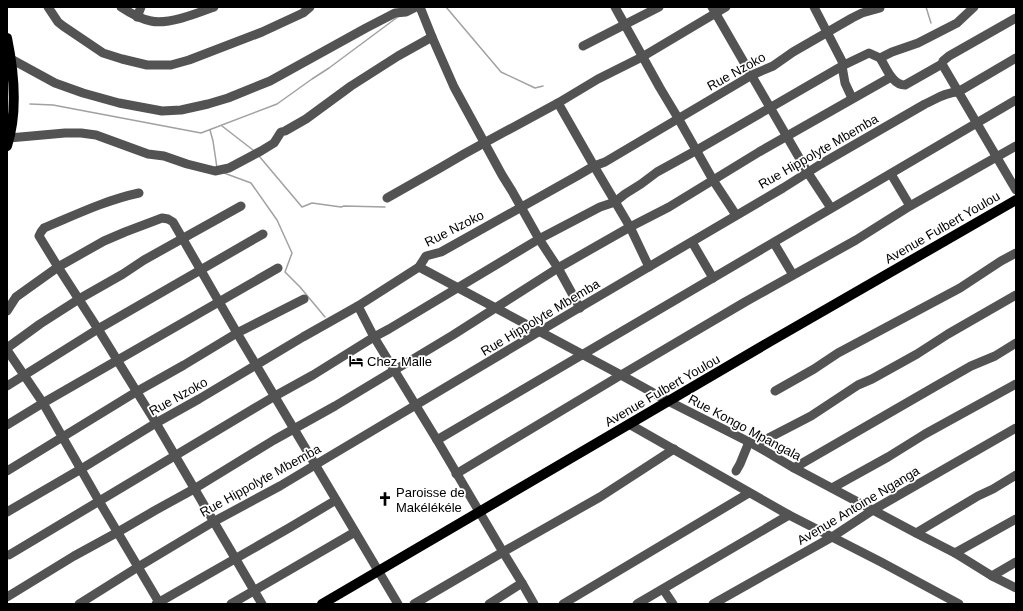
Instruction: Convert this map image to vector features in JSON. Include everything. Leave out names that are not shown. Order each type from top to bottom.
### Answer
[{"type":"main road","points":[[7,38],[11,59],[14,100],[8,142]]},
{"type":"main road","name":"Avenue Fulbert Youlou","points":[[322,604],[771,341],[1016,200]]},
{"type":"street","points":[[48,7],[58,22],[103,53],[141,64],[171,65],[189,60],[262,32],[303,13],[310,7]]},
{"type":"street","points":[[121,7],[137,17],[151,22],[160,22],[185,17],[214,7]]},
{"type":"street","points":[[137,17],[141,7]]},
{"type":"street","points":[[185,17],[189,7]]},
{"type":"street","points":[[11,59],[55,83],[83,93],[119,103],[162,111],[181,110],[228,98],[270,81],[395,13],[406,12],[416,7]]},
{"type":"street","points":[[420,7],[448,75],[484,143],[580,308]]},
{"type":"street","points":[[615,7],[713,180],[736,215]]},
{"type":"street","points":[[583,46],[659,7]]},
{"type":"street","points":[[387,198],[558,103],[598,79],[642,57],[714,10],[726,7]]},
{"type":"street","points":[[814,7],[843,65],[845,83],[852,98]]},
{"type":"street","points":[[880,58],[918,43],[957,23],[974,7]]},
{"type":"street","name":"Rue Nzoko","points":[[7,512],[156,423],[358,306],[419,267],[426,256],[441,252],[522,208],[594,166],[605,162],[752,75],[773,66],[792,52],[827,32],[862,13],[880,8]]},
{"type":"street","points":[[714,10],[808,173],[832,208]]},
{"type":"street","points":[[9,555],[539,239],[600,207],[615,202],[657,172],[843,65],[869,53],[880,58],[891,77],[899,84],[905,85],[942,64],[943,61],[949,56],[1016,18]]},
{"type":"street","points":[[8,142],[81,133],[96,135],[148,154],[164,156],[215,171],[229,168],[262,151],[274,143],[281,132],[286,131],[306,119],[351,86],[398,56],[432,37]]},
{"type":"street","name":"Rue Hippolyte Mbemba","points":[[79,604],[213,522],[280,486],[821,164],[926,104],[948,93],[958,92],[1016,58]]},
{"type":"street","points":[[942,64],[1016,190]]},
{"type":"street","points":[[7,597],[74,556],[194,489],[268,444],[335,406],[453,335],[558,268],[630,227],[669,207],[852,98],[891,77]]},
{"type":"street","points":[[437,440],[1016,100]]},
{"type":"street","points":[[558,103],[630,227],[649,267]]},
{"type":"street","points":[[456,474],[621,375],[856,240],[910,206],[1016,146]]},
{"type":"street","points":[[891,174],[910,206]]},
{"type":"street","points":[[139,193],[94,207],[44,228],[39,236],[156,423],[262,604]]},
{"type":"street","points":[[241,206],[144,260],[124,274],[79,299],[40,324],[7,349],[43,403],[158,603],[336,500]]},
{"type":"street","points":[[7,311],[16,297],[58,267],[104,241],[162,218],[173,222],[274,396],[398,604]]},
{"type":"street","points":[[7,386],[98,329],[263,234]]},
{"type":"street","points":[[692,242],[713,278]]},
{"type":"street","points":[[774,243],[793,275]]},
{"type":"street","points":[[775,391],[838,354],[960,288],[1016,253]]},
{"type":"street","name":"Rue Kongo Mpangala","points":[[419,267],[955,553],[992,576],[1016,588]]},
{"type":"street","points":[[7,425],[278,268]]},
{"type":"street","points":[[736,471],[752,444],[811,416],[858,385],[872,379],[917,354],[1016,295]]},
{"type":"street","points":[[7,471],[136,392],[237,333],[304,299]]},
{"type":"street","points":[[358,306],[374,337],[534,604]]},
{"type":"street","points":[[794,468],[971,366],[994,356],[1016,343]]},
{"type":"street","points":[[832,488],[888,457],[925,434],[1016,384]]},
{"type":"street","points":[[629,424],[788,515],[958,604]]},
{"type":"street","name":"Avenue Antoine Nganga","points":[[715,604],[832,537],[873,510],[1016,428]]},
{"type":"street","points":[[414,604],[600,497],[674,449]]},
{"type":"street","points":[[916,533],[1016,475]]},
{"type":"street","points":[[563,604],[749,493]]},
{"type":"street","points":[[637,604],[788,515]]},
{"type":"street","points":[[955,553],[1016,519]]},
{"type":"street","points":[[231,604],[355,532]]},
{"type":"street","points":[[992,576],[1016,562]]},
{"type":"street","points":[[489,604],[522,583]]},
{"type":"street","points":[[664,589],[673,604]]},
{"type":"waterway","points":[[446,7],[501,72],[535,88],[543,86],[539,87]]},
{"type":"waterway","points":[[926,7],[931,23]]},
{"type":"waterway","points":[[30,104],[53,105],[201,133],[277,104],[329,68],[399,16]]},
{"type":"waterway","points":[[222,126],[253,150]]},
{"type":"waterway","points":[[210,130],[217,168]]},
{"type":"waterway","points":[[259,156],[302,207],[312,203],[341,207],[385,207]]},
{"type":"waterway","points":[[224,173],[251,183],[277,220],[292,253],[285,272],[300,287],[325,317]]},
{"type":"place","name":"Chez Malle","points":[[356,361]]},
{"type":"place","name":"Paroisse de Makélékéle","points":[[385,499]]}]
